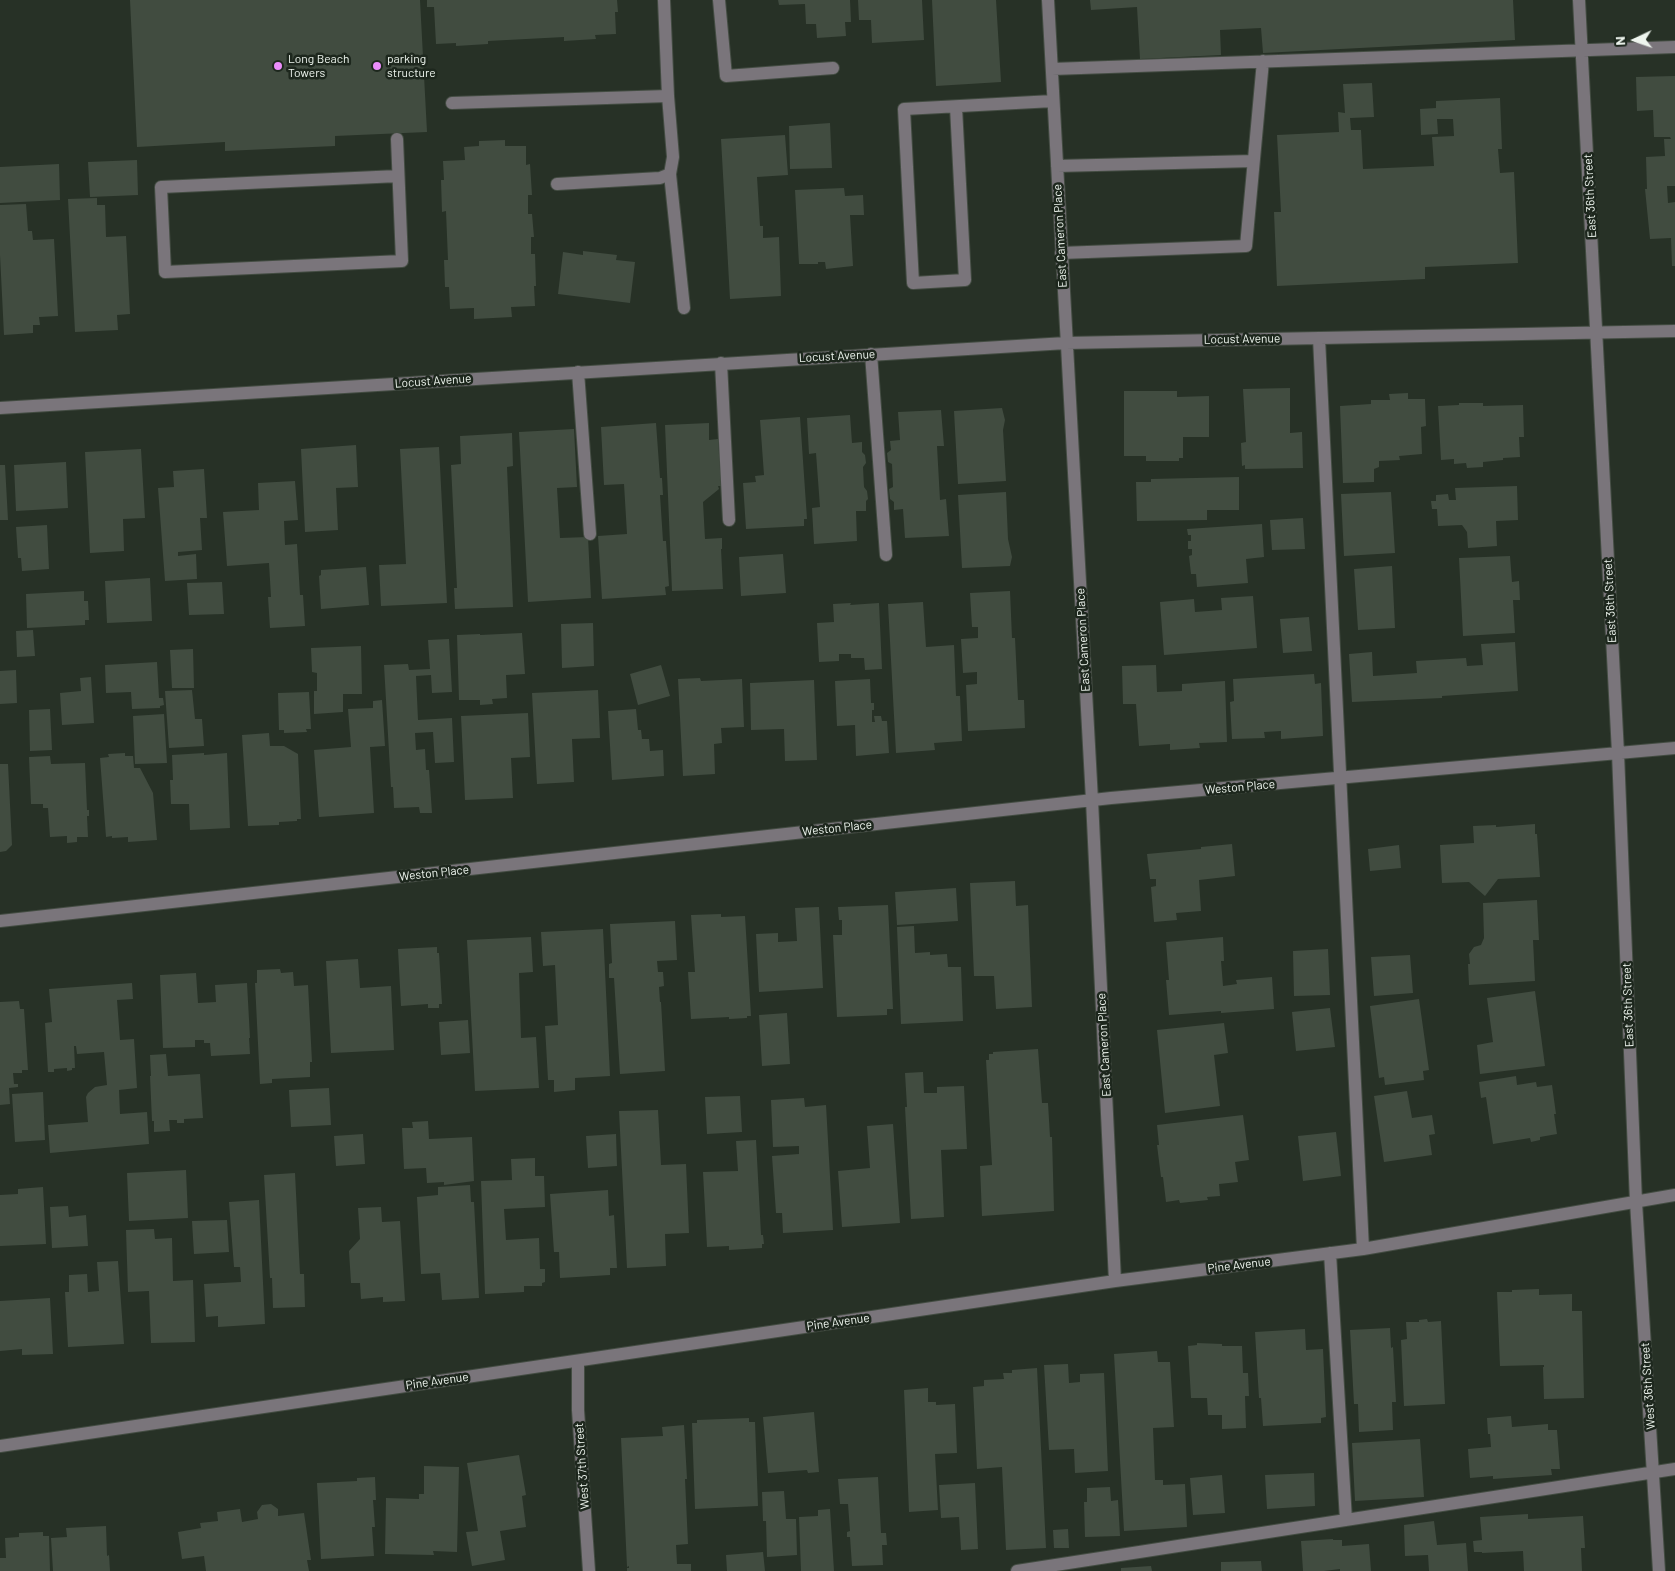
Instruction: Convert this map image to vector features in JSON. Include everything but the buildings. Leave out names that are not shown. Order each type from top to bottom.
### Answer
[{"type":"street","points":[[664,0],[668,96],[673,157],[670,174],[684,308]]},
{"type":"street","points":[[719,0],[726,76],[833,68]]},
{"type":"street","name":"East Cameron Place","points":[[1048,0],[1092,800],[1115,1281]]},
{"type":"street","name":"East 36th Street","points":[[1579,0],[1618,753],[1636,1202]]},
{"type":"street","points":[[1052,69],[1675,47]]},
{"type":"street","points":[[1061,253],[1246,246],[1263,61]]},
{"type":"street","points":[[452,103],[668,96]]},
{"type":"street","points":[[956,107],[965,280],[914,283],[904,109],[1053,101]]},
{"type":"street","points":[[397,139],[402,261],[165,272],[162,187],[398,176]]},
{"type":"street","points":[[1057,166],[1253,161]]},
{"type":"street","points":[[557,184],[660,178],[670,174]]},
{"type":"street","name":"Locust Avenue","points":[[0,408],[1066,343],[1675,331]]},
{"type":"street","points":[[1319,338],[1363,1249]]},
{"type":"street","points":[[871,354],[886,556]]},
{"type":"street","points":[[721,363],[729,520]]},
{"type":"street","points":[[578,372],[590,534]]},
{"type":"street","name":"Weston Place","points":[[0,921],[1092,800],[1675,748]]},
{"type":"street","name":"Pine Avenue","points":[[0,1446],[1115,1281],[1363,1249],[1675,1195]]},
{"type":"street","name":"West 36th Street","points":[[1636,1202],[1659,1571]]},
{"type":"street","points":[[1330,1253],[1346,1520]]},
{"type":"street","name":"West 37th Street","points":[[578,1361],[578,1410],[589,1571]]},
{"type":"street","points":[[1017,1571],[1675,1468]]},
{"type":"place","name":"Long Beach Towers","points":[[278,66]]},
{"type":"place","name":"parking structure","points":[[377,66]]}]
